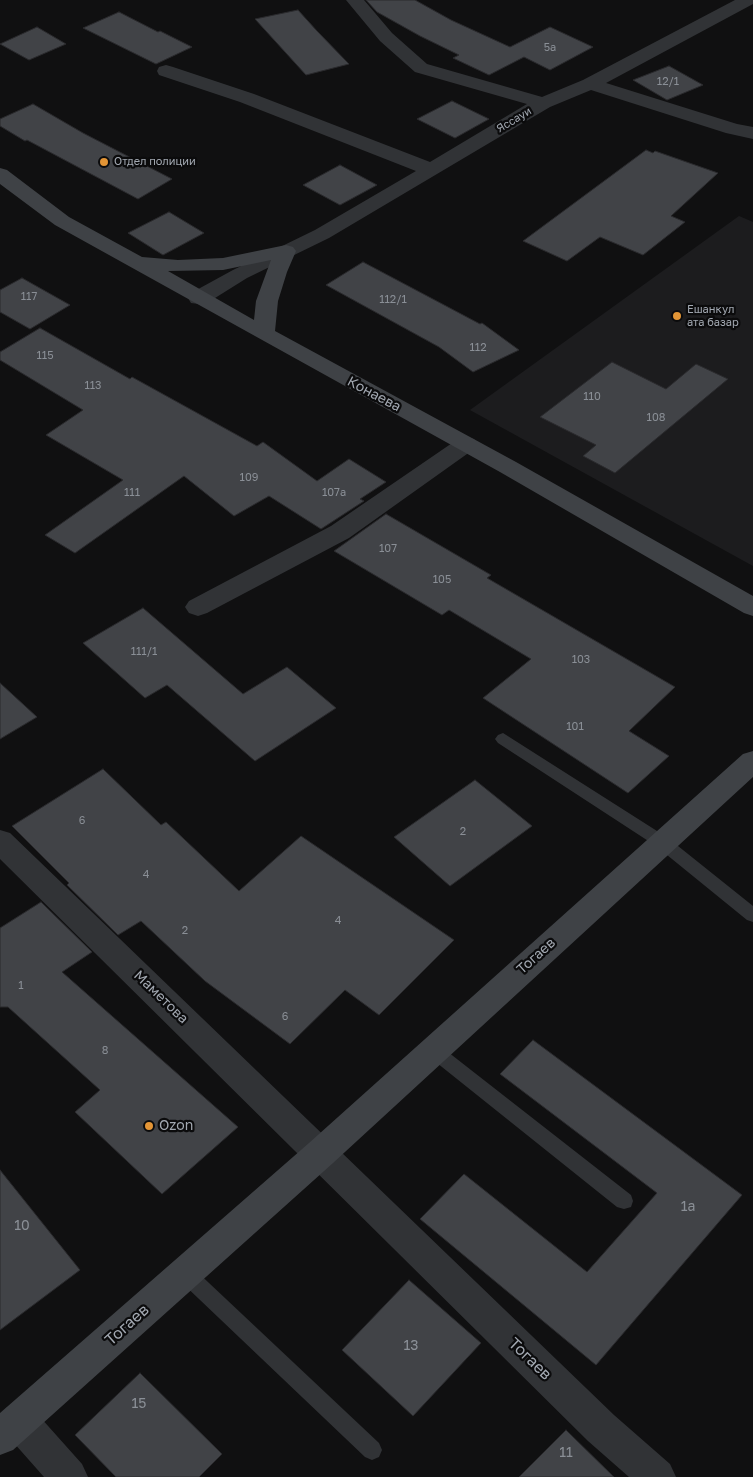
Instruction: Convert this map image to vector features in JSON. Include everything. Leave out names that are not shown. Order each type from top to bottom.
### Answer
[{"type":"main road","name":"Конаева","points":[[0,174],[62,221],[466,444],[753,607]]},
{"type":"main road","points":[[135,262],[178,266],[224,264],[286,251]]},
{"type":"main road","points":[[264,334],[267,301],[276,272],[286,251]]},
{"type":"main road","name":"Тогаев","points":[[9,1429],[321,1153],[753,761]]},
{"type":"street","points":[[355,0],[386,36],[422,68],[543,102]]},
{"type":"street","name":"Яссауи","points":[[199,298],[286,251],[322,234],[543,102],[590,84],[748,0]]},
{"type":"street","points":[[166,71],[247,98],[432,170]]},
{"type":"street","points":[[590,84],[753,134]]},
{"type":"street","points":[[198,608],[340,532],[466,444]]},
{"type":"street","name":"Маметова","points":[[0,841],[321,1153]]},
{"type":"street","name":"Тогаев","points":[[321,1153],[601,1428],[657,1477]]},
{"type":"street","points":[[9,1429],[69,1477]]},
{"type":"lane","points":[[503,739],[662,842],[753,915]]},
{"type":"lane","points":[[433,1050],[624,1201]]},
{"type":"lane","points":[[185,1273],[372,1450]]},
{"type":"shaded area","name":"Ешанкул ата базар","points":[[739,216],[753,222],[753,566],[470,410]]},
{"type":"building","points":[[366,0],[415,0],[451,20],[510,47],[550,27],[593,47],[550,70],[524,57],[489,75],[453,58],[459,55],[377,12]]},
{"type":"building","points":[[298,10],[349,64],[306,75],[255,19]]},
{"type":"building","points":[[119,12],[192,47],[156,64],[83,28]]},
{"type":"building","points":[[37,27],[66,44],[29,60],[0,44]]},
{"type":"building","points":[[669,66],[703,85],[667,100],[633,80]]},
{"type":"building","points":[[452,101],[489,119],[455,138],[417,119]]},
{"type":"building","name":"Отдел полиции","points":[[33,104],[83,133],[172,179],[138,199],[27,140],[25,141],[0,126],[0,119]]},
{"type":"building","points":[[646,150],[653,153],[655,151],[718,173],[671,216],[685,222],[643,255],[600,237],[567,261],[523,241]]},
{"type":"building","points":[[340,165],[377,185],[340,205],[303,185]]},
{"type":"building","points":[[169,212],[204,233],[163,255],[128,233]]},
{"type":"building","points":[[363,262],[480,324],[482,323],[519,350],[473,372],[439,347],[326,285]]},
{"type":"building","points":[[22,278],[70,305],[30,329],[0,312],[0,290]]},
{"type":"building","points":[[40,328],[130,379],[132,377],[257,446],[263,442],[317,481],[349,459],[386,482],[360,499],[364,501],[321,529],[269,496],[234,516],[184,476],[75,553],[45,535],[123,480],[46,435],[83,410],[0,360],[0,352]]},
{"type":"building","points":[[612,362],[666,389],[696,364],[728,379],[615,473],[583,456],[596,445],[540,417]]},
{"type":"building","points":[[386,514],[491,575],[487,578],[675,687],[629,731],[669,756],[628,793],[483,698],[531,659],[449,610],[442,615],[334,551]]},
{"type":"building","points":[[143,608],[243,694],[287,667],[336,708],[255,761],[167,685],[145,698],[83,643]]},
{"type":"building","points":[[0,683],[37,717],[0,739]]},
{"type":"building","points":[[103,769],[161,825],[166,822],[239,891],[301,836],[454,940],[379,1015],[345,990],[290,1044],[205,981],[141,921],[118,935],[67,885],[69,883],[12,826]]},
{"type":"building","points":[[475,780],[532,826],[450,886],[394,837]]},
{"type":"building","points":[[41,902],[92,952],[62,972],[238,1127],[162,1194],[75,1112],[100,1090],[8,1007],[0,1007],[0,928]]},
{"type":"building","points":[[533,1040],[742,1195],[596,1365],[420,1219],[464,1174],[587,1272],[657,1193],[500,1074]]},
{"type":"building","points":[[0,1170],[80,1270],[0,1330]]},
{"type":"building","points":[[409,1280],[481,1343],[413,1416],[342,1350]]},
{"type":"building","points":[[140,1373],[222,1454],[199,1477],[116,1477],[75,1435]]},
{"type":"building","points":[[566,1430],[614,1477],[519,1477]]},
{"type":"place","name":"Отдел полиции","points":[[104,162]]},
{"type":"place","name":"Ешанкул ата базар","points":[[677,316]]},
{"type":"place","name":"Ozon","points":[[149,1126]]}]
